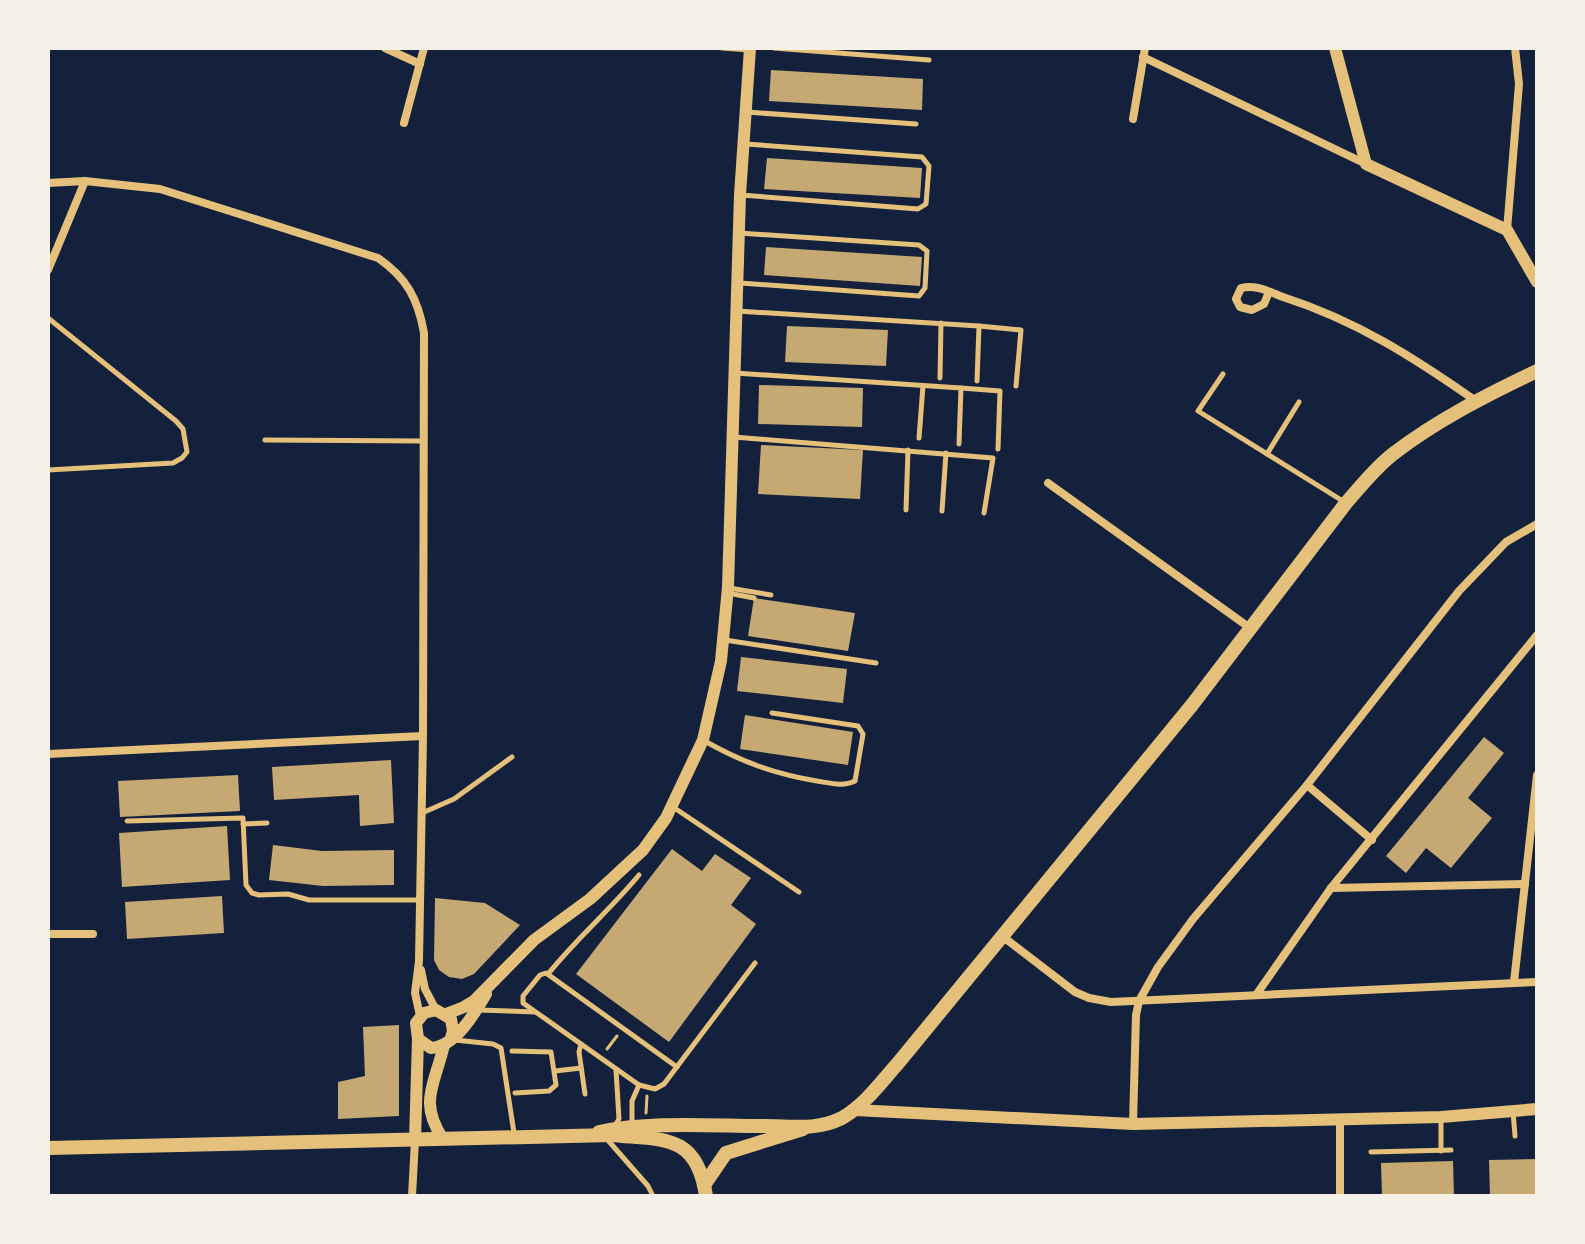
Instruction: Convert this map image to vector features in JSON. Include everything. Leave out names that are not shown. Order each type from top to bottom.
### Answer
[{"type":"main road","points":[[705,1191],[726,1153],[828,1124],[855,1110],[899,1062],[1192,705],[1346,503],[1392,454],[1476,401],[1537,371]]},
{"type":"main road","points":[[48,1148],[415,1140],[632,1128],[783,1126],[804,1129]]},
{"type":"main road","points":[[602,1132],[668,1140],[680,1145],[690,1154],[705,1191]]},
{"type":"street","points":[[385,48],[420,64]]},
{"type":"street","points":[[404,123],[424,48]]},
{"type":"street","points":[[1335,48],[1366,164]]},
{"type":"street","points":[[1515,48],[1519,84],[1507,230],[1537,282]]},
{"type":"street","points":[[412,1196],[416,1023],[420,1016],[430,1010],[441,1012],[464,1007],[534,940],[619,875],[643,850],[672,806],[703,740],[715,696],[728,590],[738,233],[750,49]]},
{"type":"street","points":[[1133,119],[1144,52],[1366,164],[1507,230]]},
{"type":"street","points":[[48,270],[85,181]]},
{"type":"street","points":[[48,183],[85,181],[160,189],[378,258],[396,270],[411,288],[422,321],[424,441],[422,813],[419,961],[415,993],[420,1016]]},
{"type":"street","points":[[1269,292],[1325,311],[1367,330],[1409,354],[1476,401]]},
{"type":"street","points":[[1048,483],[1250,628]]},
{"type":"street","points":[[1133,1124],[1136,1015],[1139,1001],[1158,967],[1193,919],[1307,785],[1459,591],[1506,542],[1537,524]]},
{"type":"street","points":[[1256,995],[1331,888],[1537,635]]},
{"type":"street","points":[[48,754],[423,736]]},
{"type":"street","points":[[1514,982],[1537,775]]},
{"type":"street","points":[[1307,785],[1372,840]]},
{"type":"street","points":[[1331,888],[1525,884]]},
{"type":"street","points":[[48,934],[93,934]]},
{"type":"street","points":[[1002,936],[1075,992],[1111,1002],[1537,982]]},
{"type":"street","points":[[419,961],[425,989],[453,1025],[431,1091],[429,1110],[434,1126],[443,1139]]},
{"type":"street","points":[[418,1039],[431,1048],[448,1041],[477,1010],[493,982]]},
{"type":"street","points":[[855,1110],[1133,1124],[1340,1121],[1537,1109]]},
{"type":"street","points":[[1340,1121],[1340,1196]]},
{"type":"lane","points":[[722,48],[750,49]]},
{"type":"lane","points":[[774,48],[929,60]]},
{"type":"lane","points":[[745,112],[916,124]]},
{"type":"lane","points":[[740,195],[918,209],[926,204],[929,166],[922,157],[742,144]]},
{"type":"lane","points":[[738,233],[919,245],[927,251],[925,288],[919,296],[738,283]]},
{"type":"lane","points":[[737,311],[1021,330],[1016,386]]},
{"type":"lane","points":[[48,318],[176,421],[183,429],[187,452],[173,463],[48,470]]},
{"type":"lane","points":[[940,378],[941,323]]},
{"type":"lane","points":[[977,381],[979,326]]},
{"type":"lane","points":[[735,373],[1000,391],[998,449]]},
{"type":"lane","points":[[1223,374],[1198,411],[1346,503]]},
{"type":"lane","points":[[919,438],[923,386]]},
{"type":"lane","points":[[959,444],[961,388]]},
{"type":"lane","points":[[1267,454],[1299,402]]},
{"type":"lane","points":[[734,436],[993,458],[984,513]]},
{"type":"lane","points":[[265,440],[424,441]]},
{"type":"lane","points":[[906,510],[908,450]]},
{"type":"lane","points":[[942,511],[946,453]]},
{"type":"lane","points":[[728,590],[771,595]]},
{"type":"lane","points":[[728,590],[754,598]]},
{"type":"lane","points":[[724,640],[876,663]]},
{"type":"lane","points":[[703,740],[727,754],[779,775],[844,785],[855,781],[863,734],[858,726],[772,713]]},
{"type":"lane","points":[[422,813],[454,799],[512,757]]},
{"type":"lane","points":[[672,806],[799,892]]},
{"type":"lane","points":[[127,821],[243,818],[246,885],[252,893],[299,895],[309,900],[420,900]]},
{"type":"lane","points":[[243,824],[267,823]]},
{"type":"lane","points":[[639,875],[548,974],[540,975],[522,999],[536,1012],[639,1085],[647,1089],[659,1087],[755,963]]},
{"type":"lane","points":[[548,974],[677,1067]]},
{"type":"lane","points":[[477,1010],[536,1012]]},
{"type":"lane","points":[[448,1041],[493,1044],[501,1048],[515,1135]]},
{"type":"lane","points":[[581,1044],[585,1094]]},
{"type":"lane","points":[[512,1051],[551,1052],[555,1071],[556,1085],[553,1089],[515,1093]]},
{"type":"lane","points":[[555,1071],[581,1068]]},
{"type":"lane","points":[[616,1069],[619,1119],[602,1132],[653,1196]]},
{"type":"lane","points":[[632,1128],[632,1101],[639,1085]]},
{"type":"lane","points":[[1513,1110],[1515,1136]]},
{"type":"lane","points":[[1441,1117],[1441,1151]]},
{"type":"lane","points":[[1371,1152],[1451,1150]]},
{"type":"building","points":[[771,70],[923,79],[922,110],[769,101]]},
{"type":"building","points":[[767,158],[922,168],[920,198],[764,189]]},
{"type":"building","points":[[766,247],[922,257],[920,286],[764,275]]},
{"type":"building","points":[[787,326],[888,330],[886,366],[785,362]]},
{"type":"building","points":[[759,385],[863,388],[862,427],[758,424]]},
{"type":"building","points":[[761,445],[863,450],[860,499],[758,494]]},
{"type":"building","points":[[754,598],[855,613],[848,651],[748,636]]},
{"type":"building","points":[[741,657],[847,669],[843,703],[737,691]]},
{"type":"building","points":[[745,715],[853,732],[848,765],[740,749]]},
{"type":"building","points":[[1484,737],[1504,753],[1468,798],[1492,818],[1451,868],[1426,848],[1406,873],[1386,856]]},
{"type":"building","points":[[391,760],[394,823],[360,826],[359,795],[274,800],[272,767]]},
{"type":"building","points":[[238,775],[240,811],[120,817],[118,781]]},
{"type":"building","points":[[227,826],[230,880],[122,887],[119,833]]},
{"type":"building","points":[[273,845],[322,851],[394,850],[394,885],[323,886],[269,880]]},
{"type":"building","points":[[672,849],[702,871],[715,854],[751,878],[731,905],[756,924],[669,1042],[576,974]]},
{"type":"building","points":[[222,896],[224,933],[127,939],[125,902]]},
{"type":"building","points":[[435,898],[485,903],[520,925],[474,974],[462,979],[449,977],[439,970],[434,960]]},
{"type":"building","points":[[399,1025],[399,1116],[338,1119],[338,1082],[365,1076],[363,1027]]},
{"type":"building","points":[[1537,1159],[1537,1196],[1490,1196],[1489,1160]]},
{"type":"building","points":[[1453,1161],[1454,1196],[1382,1196],[1381,1163]]}]
